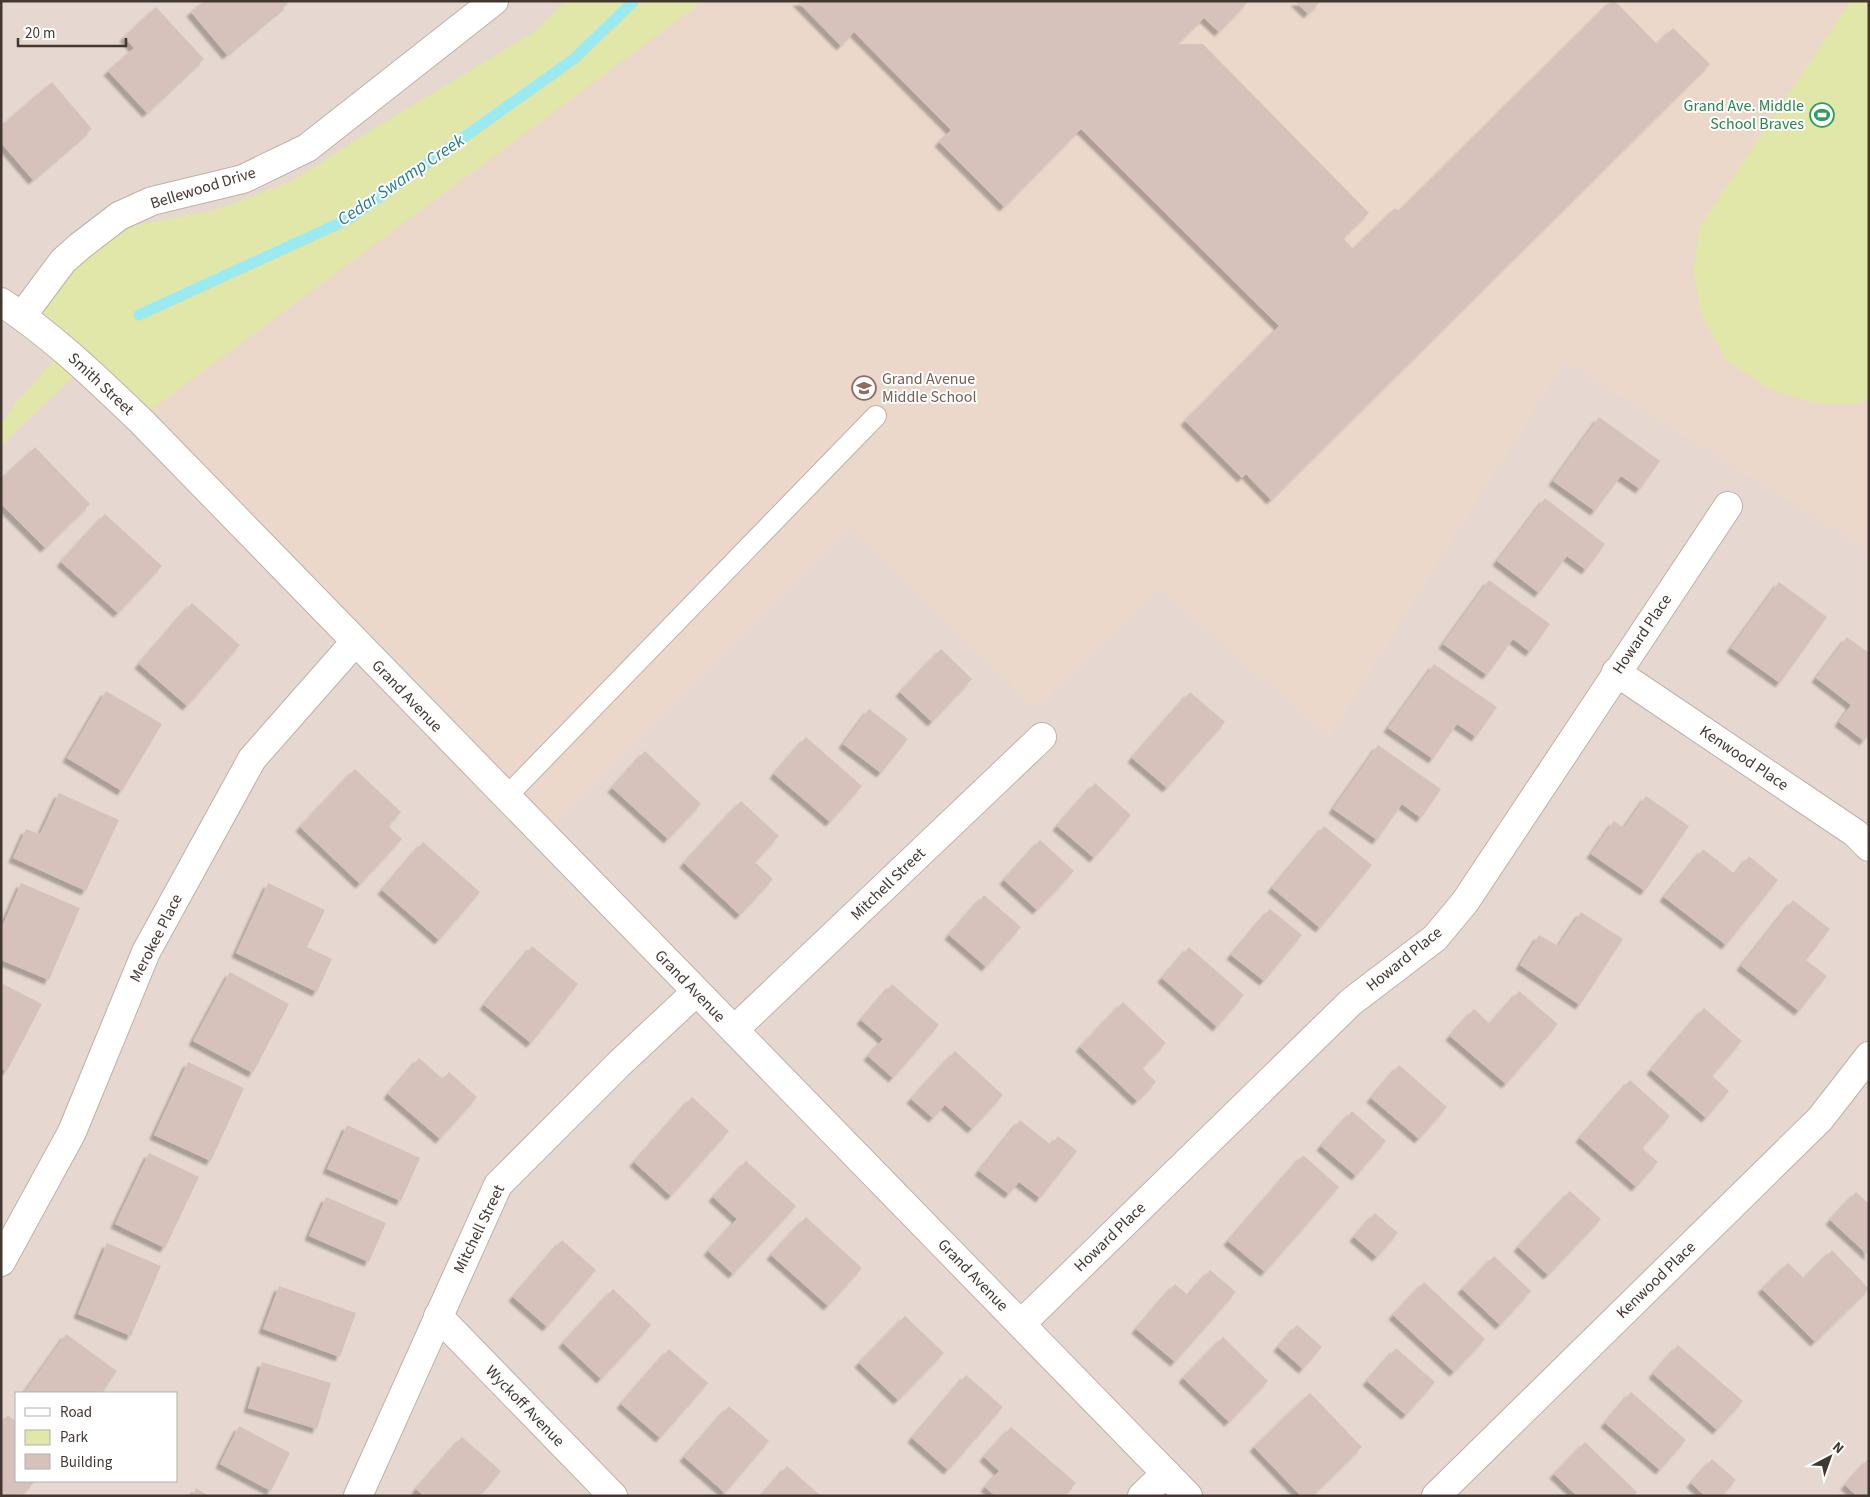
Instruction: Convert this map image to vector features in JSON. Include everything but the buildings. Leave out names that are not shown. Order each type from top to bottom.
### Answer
[{"type":"street","name":"Bellewood Drive","points":[[12,309],[80,246],[119,216],[152,202],[243,179],[307,148],[494,1]]},
{"type":"street","name":"Smith Street","points":[[12,309],[70,354],[142,422],[192,476]]},
{"type":"street","name":"Grand Avenue","points":[[192,476],[1188,1496]]},
{"type":"street","name":"Howard Place","points":[[1021,1324],[1351,1002],[1435,938],[1465,902],[1728,506]]},
{"type":"street","name":"Merokee Place","points":[[1,1262],[72,1132],[146,952],[252,759],[355,642]]},
{"type":"street","name":"Kenwood Place","points":[[1616,672],[1855,833],[1869,847]]},
{"type":"street","name":"Mitchell Street","points":[[734,1030],[1042,737]]},
{"type":"street","name":"Mitchell Street","points":[[358,1496],[498,1185],[620,1063],[696,992]]},
{"type":"street","name":"Kenwood Place","points":[[1436,1496],[1820,1119],[1869,1056]]},
{"type":"street","name":"Wyckoff Avenue","points":[[438,1316],[613,1496]]},
{"type":"street","points":[[1142,1496],[1166,1473]]},
{"type":"lane","points":[[506,797],[876,416]]},
{"type":"shaded area","points":[[1,1],[1869,1],[1869,1496],[1,1496]]},
{"type":"shaded area","name":"Grand Avenue Middle School","points":[[701,1],[1869,1],[1869,551],[1565,361],[1329,736],[1159,589],[1036,708],[851,527],[548,830],[143,416],[689,12]]},
{"type":"green space","points":[[565,1],[701,1],[689,12],[143,416],[86,365],[1,446],[1,425],[15,404],[66,347],[30,316],[59,272],[127,227],[216,210],[294,180],[375,128],[536,31]]},
{"type":"green space","name":"Grand Ave. Middle School Braves","points":[[1851,1],[1869,1],[1869,399],[1858,404],[1818,404],[1771,390],[1726,360],[1701,314],[1694,272],[1699,228]]},
{"type":"waterway","name":"Cedar Swamp Creek","points":[[139,315],[349,219],[574,59],[634,1]]},
{"type":"place","name":"Grand Ave. Middle School Braves","points":[[1822,115]]},
{"type":"place","name":"Grand Avenue Middle School","points":[[864,388]]}]
